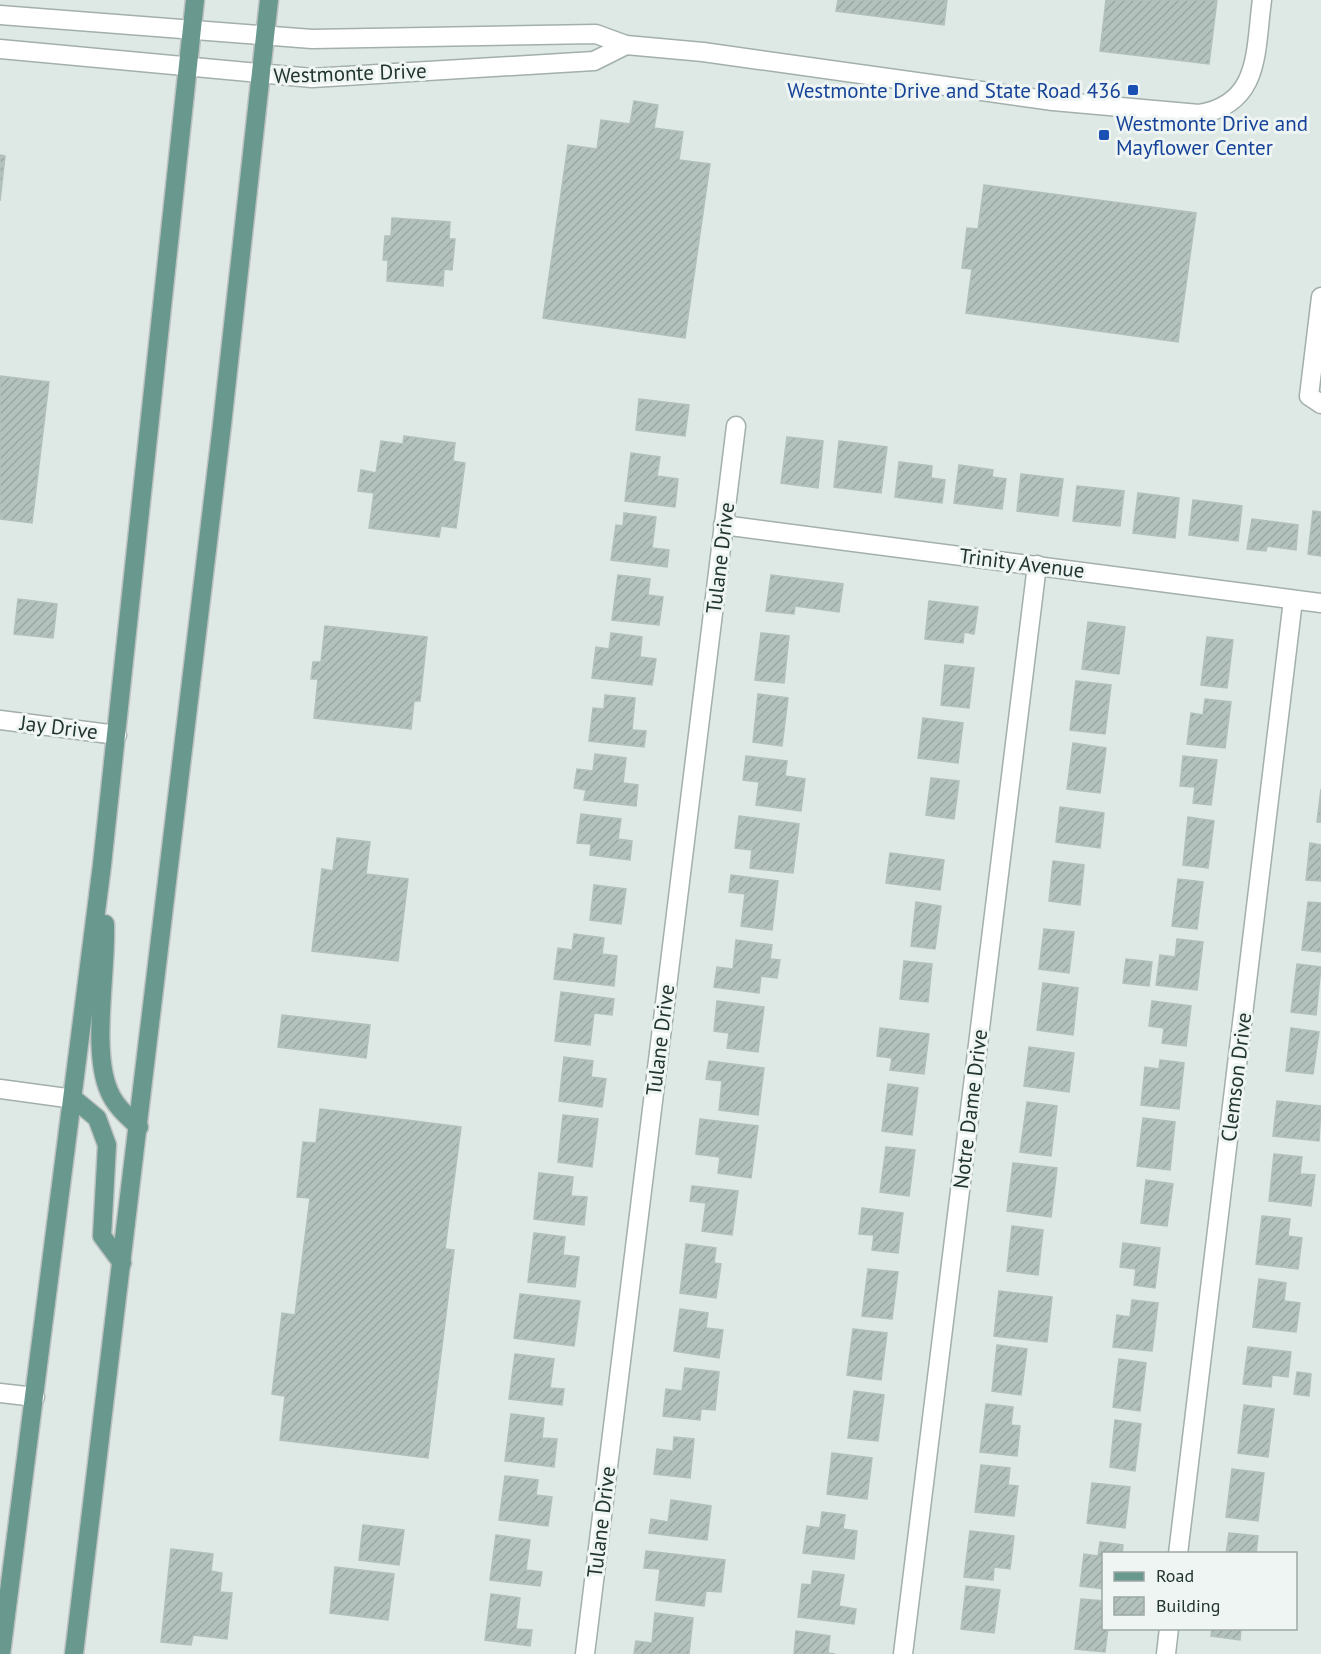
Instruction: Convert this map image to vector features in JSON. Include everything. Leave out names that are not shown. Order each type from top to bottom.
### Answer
[{"type":"main road","points":[[1,1654],[74,1098],[102,865],[195,0]]},
{"type":"main road","points":[[74,1654],[139,1127],[269,0]]},
{"type":"main road","points":[[102,865],[105,943],[102,1042],[104,1074],[109,1092],[139,1127]]},
{"type":"main road","points":[[74,1098],[97,1118],[107,1144],[102,1236],[122,1263]]},
{"type":"street","name":"Westmonte Drive","points":[[0,15],[312,39],[596,34],[626,45],[713,53],[1053,100],[1199,114],[1214,112],[1230,105],[1242,92],[1251,76],[1262,0]]},
{"type":"street","name":"Westmonte Drive","points":[[0,49],[312,78],[594,61],[626,45]]},
{"type":"street","points":[[1321,297],[1309,396],[1321,404]]},
{"type":"street","name":"Tulane Drive","points":[[585,1654],[736,426]]},
{"type":"street","name":"Trinity Avenue","points":[[723,525],[1321,603]]},
{"type":"street","name":"Notre Dame Drive","points":[[903,1654],[1037,565]]},
{"type":"street","name":"Clemson Drive","points":[[1178,1552],[1293,600]]},
{"type":"street","name":"Jay Drive","points":[[0,720],[117,735]]},
{"type":"street","points":[[0,1089],[74,1098]]},
{"type":"street","points":[[0,1393],[35,1397]]},
{"type":"street","points":[[1166,1654],[1169,1630]]},
{"type":"building","points":[[838,0],[947,0],[944,25],[836,11]]},
{"type":"building","points":[[1106,0],[1217,0],[1209,64],[1100,51]]},
{"type":"building","points":[[634,101],[658,105],[654,128],[683,132],[679,160],[710,164],[685,338],[543,318],[568,145],[597,149],[601,120],[630,124]]},
{"type":"building","points":[[0,155],[5,156],[0,201]]},
{"type":"building","points":[[984,185],[1196,213],[1178,342],[966,313],[972,269],[962,268],[967,228],[978,229]]},
{"type":"building","points":[[392,218],[450,222],[449,239],[455,239],[452,270],[444,269],[443,286],[387,281],[388,260],[383,260],[385,236],[391,236]]},
{"type":"building","points":[[0,376],[49,382],[32,523],[0,519]]},
{"type":"building","points":[[639,399],[689,405],[685,436],[636,430]]},
{"type":"building","points":[[404,436],[455,443],[453,461],[465,463],[456,528],[441,526],[439,537],[369,528],[374,493],[358,491],[361,470],[376,473],[381,441],[403,444]]},
{"type":"building","points":[[787,437],[823,441],[818,488],[781,483]]},
{"type":"building","points":[[839,441],[887,447],[881,493],[834,487]]},
{"type":"building","points":[[631,453],[660,457],[657,476],[678,479],[675,507],[625,501]]},
{"type":"building","points":[[899,462],[932,466],[931,478],[945,480],[942,503],[895,497]]},
{"type":"building","points":[[959,465],[993,470],[992,477],[1006,479],[1002,509],[954,503]]},
{"type":"building","points":[[1021,474],[1063,479],[1058,516],[1017,511]]},
{"type":"building","points":[[1077,486],[1124,491],[1120,526],[1073,521]]},
{"type":"building","points":[[1138,493],[1179,498],[1175,538],[1133,533]]},
{"type":"building","points":[[1193,500],[1242,506],[1238,541],[1189,535]]},
{"type":"building","points":[[1313,511],[1321,512],[1321,556],[1308,554]]},
{"type":"building","points":[[624,513],[656,517],[652,548],[669,550],[667,567],[611,560],[616,525],[623,526]]},
{"type":"building","points":[[1252,519],[1298,525],[1296,550],[1267,546],[1266,551],[1247,549]]},
{"type":"building","points":[[618,575],[650,579],[648,595],[663,597],[659,625],[612,620]]},
{"type":"building","points":[[771,575],[843,584],[839,612],[795,606],[794,614],[766,611]]},
{"type":"building","points":[[18,599],[57,604],[53,638],[14,634]]},
{"type":"building","points":[[929,601],[978,607],[974,634],[964,632],[963,643],[925,639]]},
{"type":"building","points":[[1088,622],[1125,627],[1119,674],[1082,669]]},
{"type":"building","points":[[325,626],[427,637],[420,701],[414,701],[411,729],[314,718],[318,679],[311,679],[313,662],[321,662]]},
{"type":"building","points":[[611,633],[642,637],[640,657],[656,659],[652,685],[592,678],[596,647],[609,649]]},
{"type":"building","points":[[761,633],[789,636],[784,683],[755,680]]},
{"type":"building","points":[[1207,637],[1233,640],[1227,688],[1201,685]]},
{"type":"building","points":[[945,665],[974,668],[969,708],[941,705]]},
{"type":"building","points":[[1076,681],[1111,685],[1105,734],[1070,730]]},
{"type":"building","points":[[758,694],[788,698],[782,746],[753,742]]},
{"type":"building","points":[[605,695],[635,698],[632,730],[646,731],[644,747],[589,741],[593,708],[604,709]]},
{"type":"building","points":[[1205,699],[1231,702],[1225,748],[1187,744],[1191,713],[1203,715]]},
{"type":"building","points":[[923,718],[963,723],[958,763],[918,758]]},
{"type":"building","points":[[1073,743],[1106,748],[1100,793],[1067,789]]},
{"type":"building","points":[[595,754],[626,758],[623,783],[638,785],[636,806],[584,800],[586,790],[574,788],[577,769],[593,771]]},
{"type":"building","points":[[746,756],[787,761],[785,776],[805,779],[801,811],[756,805],[759,782],[743,780]]},
{"type":"building","points":[[1183,756],[1217,760],[1211,805],[1193,803],[1195,787],[1180,786]]},
{"type":"building","points":[[931,778],[959,781],[954,819],[926,815]]},
{"type":"building","points":[[1321,789],[1321,822],[1317,822]]},
{"type":"building","points":[[1060,807],[1104,813],[1100,848],[1056,842]]},
{"type":"building","points":[[581,814],[621,819],[618,839],[632,841],[630,860],[590,855],[591,844],[577,843]]},
{"type":"building","points":[[739,816],[799,824],[793,873],[750,868],[752,850],[735,848]]},
{"type":"building","points":[[1188,817],[1214,821],[1208,868],[1183,865]]},
{"type":"building","points":[[337,838],[370,842],[366,874],[408,879],[398,961],[312,951],[322,869],[333,871]]},
{"type":"building","points":[[1310,843],[1321,845],[1321,881],[1306,880]]},
{"type":"building","points":[[890,853],[944,860],[940,890],[886,883]]},
{"type":"building","points":[[1053,861],[1084,865],[1080,905],[1049,901]]},
{"type":"building","points":[[731,875],[778,881],[772,930],[741,926],[745,894],[729,892]]},
{"type":"building","points":[[1178,879],[1203,882],[1197,929],[1172,926]]},
{"type":"building","points":[[594,885],[626,889],[621,924],[590,920]]},
{"type":"building","points":[[916,902],[941,906],[935,949],[911,946]]},
{"type":"building","points":[[1308,902],[1321,903],[1321,952],[1302,950]]},
{"type":"building","points":[[1044,929],[1074,932],[1069,973],[1039,969]]},
{"type":"building","points":[[574,934],[604,938],[602,954],[617,956],[614,986],[554,979],[558,948],[572,950]]},
{"type":"building","points":[[1177,939],[1203,942],[1197,990],[1156,985],[1160,955],[1175,957]]},
{"type":"building","points":[[736,940],[772,945],[770,959],[780,960],[777,978],[761,976],[759,993],[714,987],[717,967],[733,969]]},
{"type":"building","points":[[1126,959],[1152,962],[1149,986],[1123,983]]},
{"type":"building","points":[[904,961],[932,964],[928,1002],[900,999]]},
{"type":"building","points":[[1297,964],[1321,967],[1316,1015],[1291,1012]]},
{"type":"building","points":[[1043,983],[1078,988],[1073,1035],[1037,1030]]},
{"type":"building","points":[[561,992],[614,999],[612,1015],[594,1013],[590,1045],[555,1041]]},
{"type":"building","points":[[717,1001],[764,1007],[758,1052],[727,1048],[729,1033],[714,1031]]},
{"type":"building","points":[[1152,1001],[1191,1006],[1186,1046],[1162,1043],[1164,1028],[1149,1026]]},
{"type":"building","points":[[282,1015],[370,1025],[366,1058],[278,1047]]},
{"type":"building","points":[[880,1028],[929,1034],[924,1074],[890,1070],[892,1058],[877,1056]]},
{"type":"building","points":[[1291,1028],[1319,1032],[1313,1074],[1286,1071]]},
{"type":"building","points":[[1029,1047],[1074,1053],[1069,1092],[1024,1086]]},
{"type":"building","points":[[564,1057],[593,1061],[591,1077],[606,1079],[602,1107],[559,1101]]},
{"type":"building","points":[[1160,1060],[1184,1063],[1179,1109],[1141,1105],[1145,1067],[1159,1069]]},
{"type":"building","points":[[709,1061],[764,1068],[758,1115],[719,1110],[722,1081],[706,1079]]},
{"type":"building","points":[[888,1084],[918,1088],[912,1135],[882,1131]]},
{"type":"building","points":[[1277,1101],[1321,1106],[1319,1141],[1273,1136]]},
{"type":"building","points":[[1027,1102],[1057,1106],[1051,1156],[1020,1152]]},
{"type":"building","points":[[320,1109],[461,1127],[445,1249],[454,1250],[428,1458],[280,1440],[285,1396],[272,1394],[282,1313],[295,1315],[310,1198],[297,1197],[303,1142],[316,1143]]},
{"type":"building","points":[[563,1115],[598,1119],[592,1167],[558,1162]]},
{"type":"building","points":[[1143,1118],[1175,1122],[1170,1170],[1137,1166]]},
{"type":"building","points":[[700,1119],[758,1126],[751,1178],[718,1173],[720,1157],[696,1154]]},
{"type":"building","points":[[886,1147],[915,1150],[909,1196],[880,1192]]},
{"type":"building","points":[[1274,1154],[1302,1157],[1300,1174],[1315,1175],[1311,1206],[1269,1201]]},
{"type":"building","points":[[1013,1163],[1057,1168],[1051,1217],[1007,1211]]},
{"type":"building","points":[[539,1173],[573,1177],[571,1196],[587,1197],[584,1225],[534,1219]]},
{"type":"building","points":[[1146,1180],[1173,1184],[1167,1226],[1141,1223]]},
{"type":"building","points":[[692,1186],[738,1191],[732,1235],[702,1231],[706,1203],[690,1201]]},
{"type":"building","points":[[862,1208],[903,1213],[898,1253],[872,1250],[874,1235],[859,1234]]},
{"type":"building","points":[[1262,1216],[1290,1219],[1288,1236],[1302,1238],[1298,1269],[1256,1264]]},
{"type":"building","points":[[1012,1226],[1043,1230],[1038,1275],[1007,1271]]},
{"type":"building","points":[[534,1233],[565,1237],[563,1255],[579,1257],[575,1287],[528,1282]]},
{"type":"building","points":[[1123,1243],[1160,1248],[1155,1288],[1134,1285],[1136,1269],[1120,1267]]},
{"type":"building","points":[[686,1244],[716,1248],[714,1263],[721,1264],[716,1298],[680,1293]]},
{"type":"building","points":[[868,1269],[898,1272],[892,1319],[862,1316]]},
{"type":"building","points":[[1259,1279],[1286,1283],[1284,1301],[1300,1303],[1296,1332],[1253,1327]]},
{"type":"building","points":[[999,1291],[1052,1297],[1047,1342],[994,1336]]},
{"type":"building","points":[[520,1294],[580,1301],[574,1346],[514,1338]]},
{"type":"building","points":[[1132,1300],[1158,1303],[1152,1351],[1113,1347],[1117,1315],[1130,1317]]},
{"type":"building","points":[[680,1309],[708,1313],[706,1328],[723,1330],[719,1358],[674,1351]]},
{"type":"building","points":[[853,1329],[887,1333],[881,1380],[847,1375]]},
{"type":"building","points":[[997,1345],[1027,1349],[1021,1395],[992,1391]]},
{"type":"building","points":[[1248,1347],[1291,1352],[1288,1377],[1272,1375],[1271,1387],[1243,1384]]},
{"type":"building","points":[[515,1354],[554,1359],[550,1388],[564,1389],[562,1405],[509,1399]]},
{"type":"building","points":[[1119,1359],[1146,1363],[1140,1411],[1113,1407]]},
{"type":"building","points":[[685,1368],[719,1372],[715,1410],[701,1409],[700,1420],[663,1416],[666,1389],[682,1391]]},
{"type":"building","points":[[1297,1372],[1311,1374],[1309,1396],[1294,1394]]},
{"type":"building","points":[[854,1391],[884,1395],[878,1441],[848,1438]]},
{"type":"building","points":[[986,1404],[1013,1407],[1011,1425],[1020,1426],[1017,1456],[980,1452]]},
{"type":"building","points":[[1244,1405],[1274,1409],[1268,1457],[1238,1453]]},
{"type":"building","points":[[511,1414],[544,1418],[542,1438],[557,1439],[554,1467],[505,1461]]},
{"type":"building","points":[[1115,1420],[1141,1424],[1135,1471],[1110,1467]]},
{"type":"building","points":[[674,1437],[694,1439],[690,1478],[654,1474],[657,1449],[673,1451]]},
{"type":"building","points":[[832,1453],[872,1458],[867,1499],[827,1494]]},
{"type":"building","points":[[981,1465],[1010,1468],[1008,1485],[1018,1486],[1014,1516],[975,1512]]},
{"type":"building","points":[[1232,1469],[1264,1473],[1258,1521],[1226,1517]]},
{"type":"building","points":[[505,1476],[538,1480],[536,1495],[552,1497],[548,1526],[499,1520]]},
{"type":"building","points":[[1092,1483],[1130,1487],[1125,1528],[1087,1523]]},
{"type":"building","points":[[671,1500],[711,1506],[707,1540],[649,1533],[651,1519],[668,1522]]},
{"type":"building","points":[[822,1512],[845,1515],[843,1529],[857,1531],[854,1559],[803,1553],[807,1526],[820,1528]]},
{"type":"building","points":[[363,1525],[404,1530],[399,1565],[359,1560]]},
{"type":"building","points":[[970,1531],[1014,1536],[1010,1569],[994,1567],[993,1580],[964,1577]]},
{"type":"building","points":[[1229,1533],[1258,1536],[1256,1552],[1226,1552]]},
{"type":"building","points":[[496,1535],[530,1540],[526,1570],[542,1572],[540,1586],[490,1580]]},
{"type":"building","points":[[1100,1542],[1123,1545],[1122,1552],[1102,1552],[1102,1589],[1080,1586],[1084,1554],[1098,1556]]},
{"type":"building","points":[[171,1549],[213,1554],[211,1571],[222,1573],[220,1592],[232,1593],[227,1639],[193,1635],[191,1645],[161,1642]]},
{"type":"building","points":[[646,1551],[725,1560],[721,1592],[706,1591],[704,1606],[656,1600],[660,1569],[644,1568]]},
{"type":"building","points":[[335,1567],[394,1574],[388,1620],[330,1613]]},
{"type":"building","points":[[813,1571],[844,1575],[839,1606],[856,1609],[854,1624],[798,1617],[802,1584],[811,1585]]},
{"type":"building","points":[[966,1586],[1000,1590],[994,1633],[961,1629]]},
{"type":"building","points":[[491,1594],[520,1598],[516,1629],[532,1630],[530,1646],[485,1640]]},
{"type":"building","points":[[1081,1599],[1102,1601],[1102,1630],[1108,1630],[1105,1652],[1075,1649]]},
{"type":"building","points":[[655,1613],[693,1618],[689,1654],[634,1654],[636,1641],[652,1643]]},
{"type":"building","points":[[1212,1630],[1241,1630],[1240,1640],[1211,1636]]},
{"type":"building","points":[[796,1631],[830,1636],[828,1653],[835,1654],[794,1654]]},
{"type":"place","name":"Westmonte Drive and State Road 436","points":[[1133,90]]},
{"type":"place","name":"Westmonte Drive and Mayflower Center","points":[[1104,135]]}]
